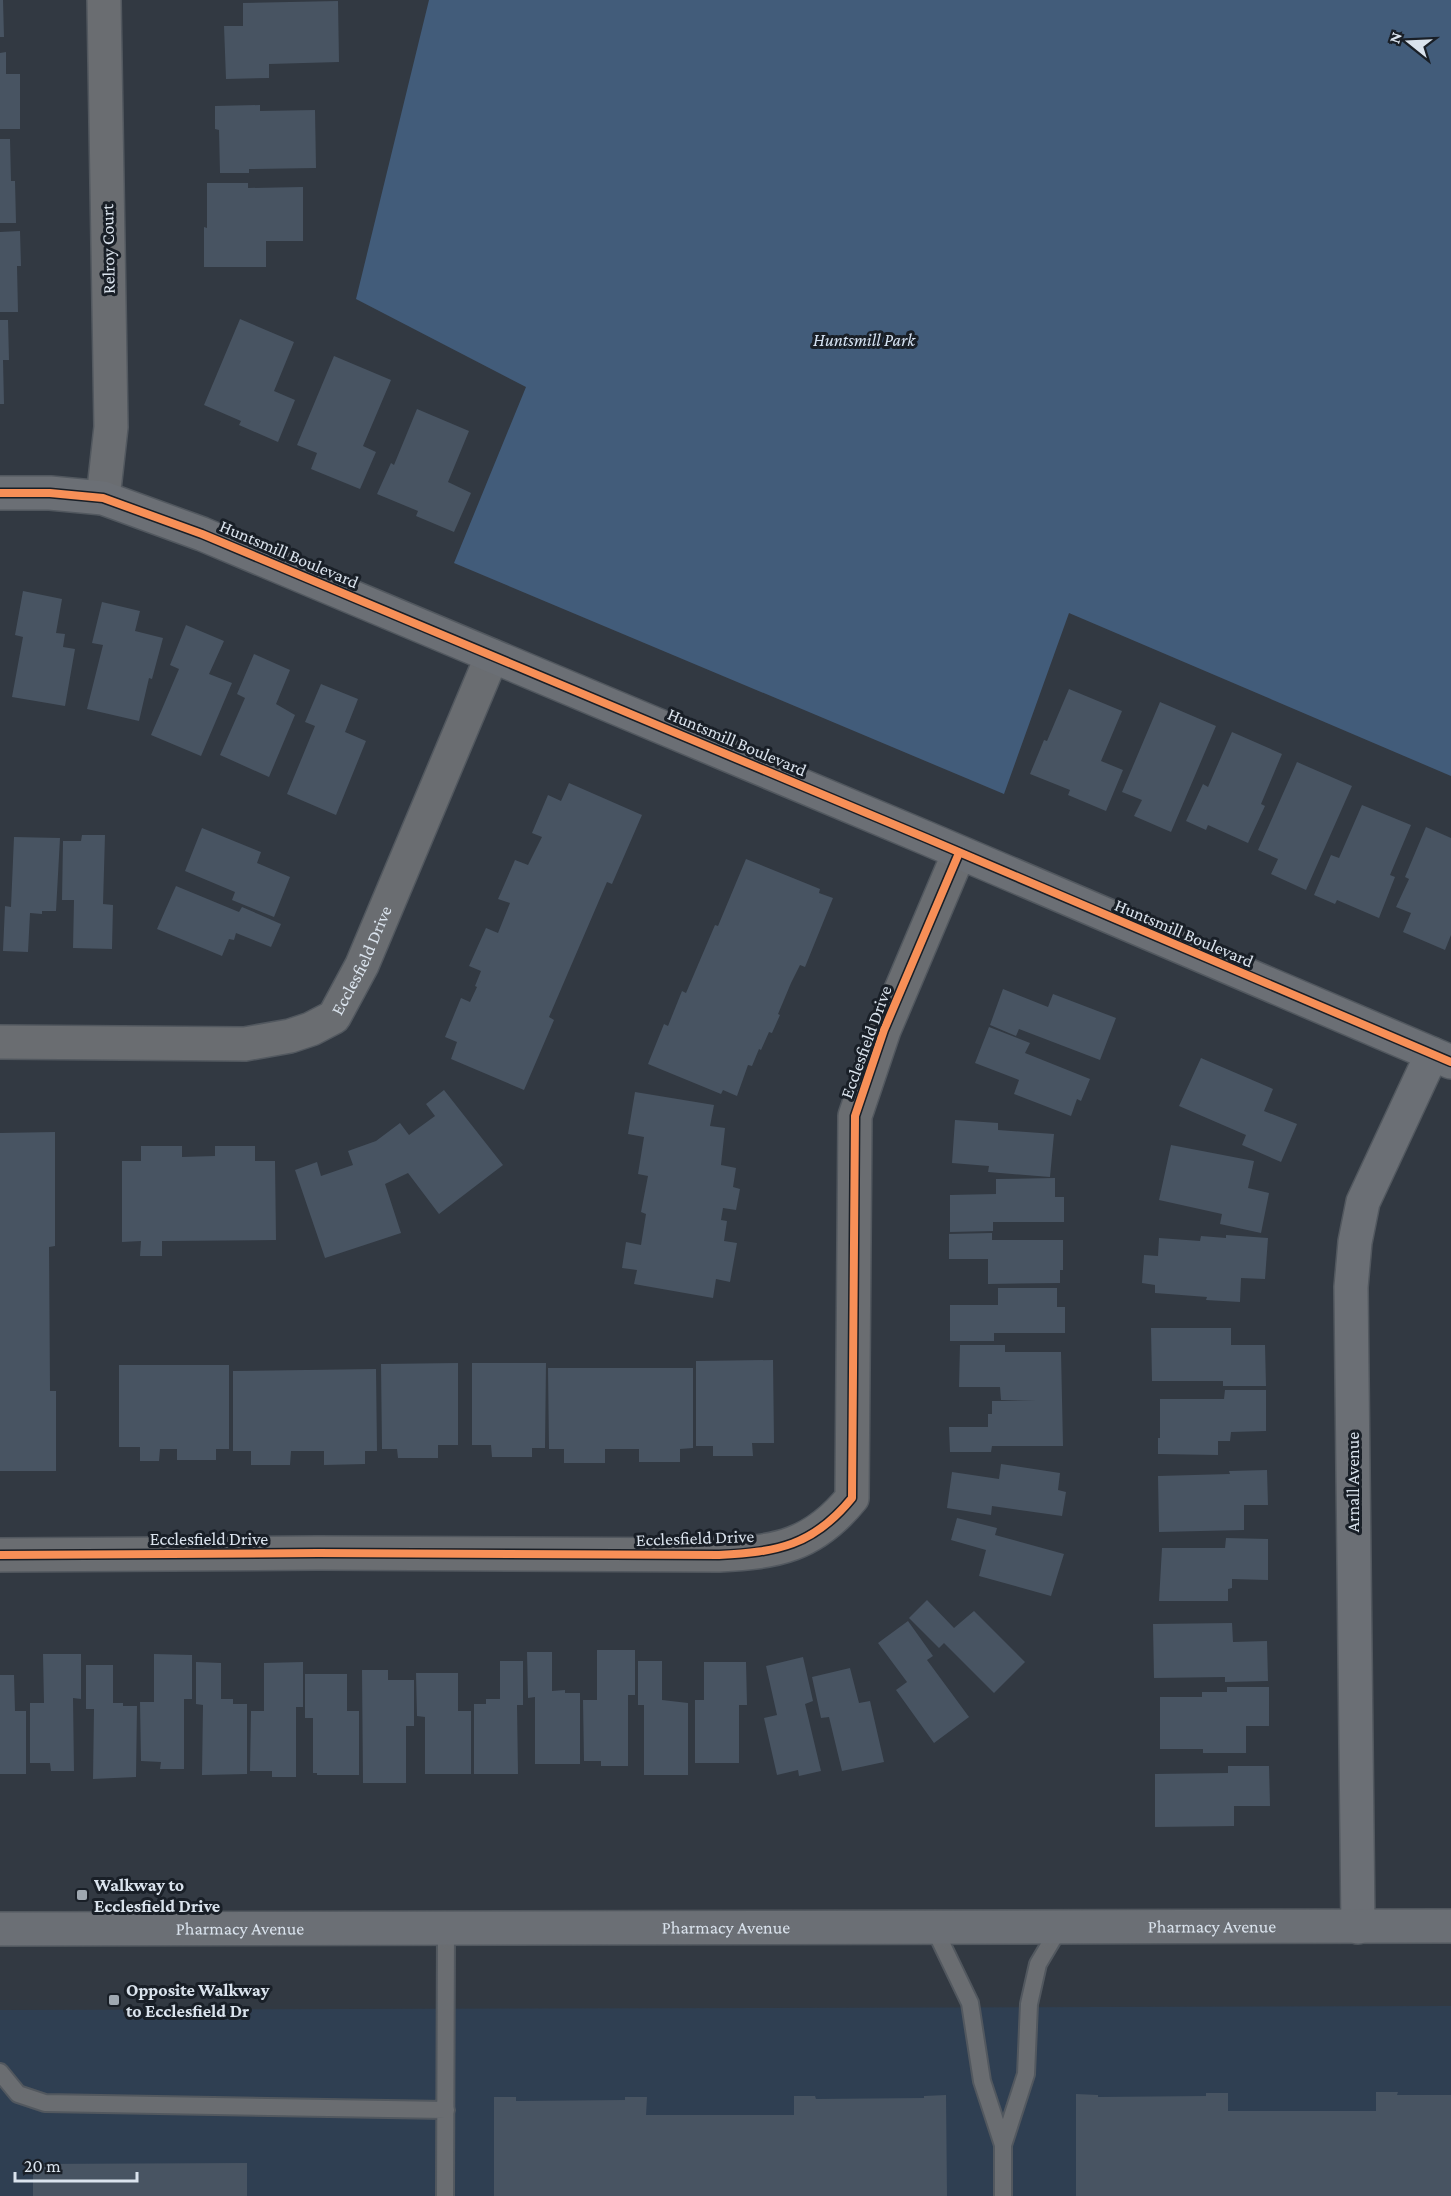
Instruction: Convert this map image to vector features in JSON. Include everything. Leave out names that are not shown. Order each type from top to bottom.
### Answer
[{"type":"street","name":"Relroy Court","points":[[103,498],[111,427],[104,0]]},
{"type":"street","name":"Huntsmill Boulevard","points":[[0,493],[50,493],[103,498],[202,534],[1442,1058]]},
{"type":"street","name":"Ecclesfield Drive","points":[[0,1042],[244,1044],[290,1036],[311,1029],[334,1017],[362,965],[492,656]]},
{"type":"street","name":"Ecclesfield Drive","points":[[0,1555],[330,1553],[709,1556],[751,1554],[785,1546],[815,1534],[838,1516],[852,1498],[855,1116],[884,1030],[959,854]]},
{"type":"street","name":"Arnall Avenue","points":[[1358,1927],[1351,1287],[1355,1242],[1364,1202],[1442,1058]]},
{"type":"street","name":"Pharmacy Avenue","points":[[0,1929],[1451,1926]]},
{"type":"lane","points":[[1003,2145],[1026,2074],[1029,2004],[1038,1964],[1060,1927]]},
{"type":"lane","points":[[446,1928],[446,2196]]},
{"type":"lane","points":[[934,1928],[970,2003],[982,2080],[1003,2145],[1003,2196]]},
{"type":"lane","points":[[0,2072],[18,2094],[45,2103],[446,2110]]},
{"type":"shaded area","points":[[1451,2006],[1451,2196],[0,2196],[0,2010]]},
{"type":"green space","name":"Huntsmill Park","points":[[429,0],[1451,0],[1451,776],[1069,613],[1004,794],[454,563],[526,387],[356,299]]},
{"type":"building","points":[[0,0],[3,0],[4,37],[0,37]]},
{"type":"building","points":[[338,1],[339,62],[269,64],[269,78],[226,79],[224,26],[243,26],[243,3]]},
{"type":"building","points":[[6,52],[6,74],[20,74],[20,129],[0,129],[0,53]]},
{"type":"building","points":[[260,105],[260,111],[315,110],[316,168],[249,169],[249,173],[220,173],[219,130],[215,129],[215,106]]},
{"type":"building","points":[[0,139],[10,139],[11,181],[15,181],[16,223],[0,223]]},
{"type":"building","points":[[207,183],[248,183],[248,188],[303,187],[303,241],[266,241],[266,267],[204,267]]},
{"type":"building","points":[[20,231],[21,266],[17,266],[18,312],[0,312],[0,232]]},
{"type":"building","points":[[240,319],[294,342],[274,391],[295,400],[278,442],[239,425],[241,421],[204,405]]},
{"type":"building","points":[[0,320],[8,320],[9,360],[3,360],[4,404],[0,404]]},
{"type":"building","points":[[334,356],[391,380],[363,446],[376,452],[360,489],[311,469],[317,453],[297,445]]},
{"type":"building","points":[[417,409],[469,431],[448,482],[471,493],[454,532],[416,516],[418,511],[377,494],[391,463],[394,465]]},
{"type":"building","points":[[23,591],[62,599],[56,633],[65,634],[63,647],[75,649],[65,706],[12,697],[23,637],[15,635]]},
{"type":"building","points":[[102,602],[140,611],[135,631],[163,638],[152,679],[149,678],[139,721],[87,709],[103,645],[92,643]]},
{"type":"building","points":[[186,625],[224,641],[209,674],[232,683],[201,756],[151,735],[179,669],[170,665]]},
{"type":"building","points":[[254,654],[290,670],[276,704],[295,715],[269,777],[220,755],[245,698],[237,694]]},
{"type":"building","points":[[321,684],[358,699],[345,732],[366,741],[336,815],[287,794],[315,726],[305,722]]},
{"type":"building","points":[[1069,689],[1122,711],[1101,761],[1123,770],[1106,811],[1068,795],[1070,790],[1030,774]]},
{"type":"building","points":[[1160,702],[1216,726],[1171,832],[1134,816],[1142,800],[1122,792]]},
{"type":"building","points":[[1232,732],[1282,754],[1261,804],[1265,806],[1248,843],[1208,825],[1206,830],[1186,821],[1203,784],[1208,787]]},
{"type":"building","points":[[1297,762],[1352,786],[1306,890],[1271,874],[1278,859],[1258,850]]},
{"type":"building","points":[[569,783],[642,815],[612,884],[607,882],[549,1017],[554,1020],[524,1090],[451,1059],[457,1042],[445,1037],[461,998],[470,1002],[477,987],[475,986],[481,971],[469,966],[486,928],[498,933],[510,903],[498,899],[515,860],[528,865],[542,837],[532,833],[548,795],[561,801]]},
{"type":"building","points":[[1362,805],[1411,825],[1390,875],[1395,877],[1379,918],[1337,900],[1335,904],[1314,895],[1331,855],[1339,858]]},
{"type":"building","points":[[1426,827],[1451,838],[1451,935],[1445,950],[1403,932],[1411,913],[1396,907],[1409,879],[1405,877]]},
{"type":"building","points":[[202,828],[261,852],[257,863],[290,877],[274,917],[232,900],[235,892],[185,871]]},
{"type":"building","points":[[82,835],[105,835],[103,904],[113,905],[112,949],[73,948],[74,900],[62,900],[63,841],[81,841]]},
{"type":"building","points":[[14,837],[60,838],[56,911],[42,911],[42,914],[30,913],[28,952],[3,951],[5,906],[11,907]]},
{"type":"building","points":[[746,859],[820,889],[819,893],[833,898],[805,967],[800,965],[772,1033],[769,1032],[752,1066],[748,1065],[737,1096],[723,1090],[721,1094],[648,1064],[664,1024],[668,1026],[682,991],[686,993],[715,925],[718,926]]},
{"type":"building","points":[[176,886],[239,912],[242,907],[281,924],[271,947],[236,933],[234,940],[229,939],[222,956],[157,929]]},
{"type":"building","points":[[1003,989],[1048,1007],[1053,994],[1116,1018],[1100,1060],[1019,1029],[1016,1036],[990,1025]]},
{"type":"building","points":[[989,1027],[1030,1043],[1025,1053],[1090,1079],[1081,1101],[1077,1099],[1071,1116],[1014,1094],[1019,1080],[975,1063]]},
{"type":"building","points":[[1201,1058],[1273,1089],[1264,1111],[1297,1124],[1281,1162],[1242,1145],[1246,1135],[1179,1106]]},
{"type":"building","points":[[444,1090],[503,1165],[439,1214],[408,1173],[385,1184],[401,1233],[325,1258],[295,1170],[317,1162],[321,1176],[353,1165],[348,1151],[376,1141],[400,1123],[409,1135],[435,1116],[426,1104]]},
{"type":"building","points":[[635,1092],[714,1105],[710,1126],[725,1128],[721,1165],[736,1168],[733,1187],[740,1189],[736,1210],[723,1208],[721,1220],[727,1221],[724,1241],[737,1243],[730,1282],[716,1279],[713,1298],[634,1284],[637,1270],[622,1268],[626,1242],[641,1245],[646,1214],[641,1212],[648,1176],[638,1174],[644,1137],[628,1134]]},
{"type":"building","points":[[955,1120],[998,1123],[998,1130],[1054,1134],[1050,1177],[988,1172],[989,1166],[952,1163]]},
{"type":"building","points":[[55,1132],[55,1246],[49,1247],[50,1391],[56,1391],[56,1471],[0,1471],[0,1133]]},
{"type":"building","points":[[1171,1145],[1254,1161],[1248,1188],[1269,1193],[1261,1233],[1220,1224],[1222,1214],[1159,1200]]},
{"type":"building","points":[[141,1146],[182,1146],[182,1157],[215,1156],[215,1146],[255,1146],[255,1161],[275,1161],[276,1240],[162,1241],[162,1256],[140,1256],[141,1241],[122,1242],[122,1161],[141,1161]]},
{"type":"building","points":[[1055,1178],[1055,1197],[1064,1197],[1064,1222],[993,1222],[993,1231],[950,1232],[950,1195],[996,1194],[996,1179]]},
{"type":"building","points":[[992,1233],[992,1240],[1063,1240],[1063,1270],[1060,1270],[1060,1283],[988,1284],[988,1259],[949,1259],[949,1234]]},
{"type":"building","points":[[1226,1235],[1268,1238],[1265,1279],[1241,1278],[1240,1302],[1155,1293],[1155,1285],[1142,1283],[1144,1255],[1158,1256],[1159,1238],[1200,1241],[1201,1236],[1226,1238]]},
{"type":"building","points":[[998,1288],[1057,1288],[1057,1307],[1065,1307],[1065,1333],[994,1333],[994,1341],[950,1341],[950,1305],[998,1305]]},
{"type":"building","points":[[1151,1328],[1231,1328],[1231,1345],[1265,1345],[1266,1386],[1223,1386],[1223,1381],[1152,1381]]},
{"type":"building","points":[[960,1345],[1005,1345],[1005,1352],[1061,1352],[1063,1446],[992,1446],[991,1452],[950,1452],[949,1427],[988,1427],[988,1414],[992,1414],[992,1401],[1036,1401],[1001,1400],[1000,1387],[959,1387]]},
{"type":"building","points":[[773,1360],[774,1443],[752,1443],[753,1456],[713,1456],[713,1446],[696,1446],[696,1361]]},
{"type":"building","points":[[458,1363],[458,1445],[438,1445],[438,1458],[398,1458],[397,1449],[382,1449],[381,1364]]},
{"type":"building","points":[[472,1363],[546,1363],[545,1448],[532,1448],[532,1457],[492,1457],[491,1445],[472,1445]]},
{"type":"building","points":[[119,1365],[229,1365],[229,1449],[216,1449],[216,1460],[177,1460],[177,1449],[160,1449],[159,1461],[140,1461],[140,1447],[119,1447]]},
{"type":"building","points":[[548,1368],[693,1368],[693,1448],[680,1449],[680,1462],[639,1462],[639,1449],[605,1449],[605,1463],[564,1463],[564,1449],[549,1449]]},
{"type":"building","points":[[376,1369],[377,1451],[365,1451],[365,1464],[324,1465],[324,1451],[291,1451],[290,1465],[251,1465],[251,1451],[233,1451],[233,1371]]},
{"type":"building","points":[[1225,1390],[1266,1390],[1266,1431],[1231,1432],[1230,1441],[1218,1441],[1218,1455],[1158,1454],[1160,1399],[1224,1399]]},
{"type":"building","points":[[1001,1464],[1060,1473],[1058,1490],[1066,1492],[1062,1516],[992,1506],[991,1515],[947,1508],[952,1472],[999,1479]]},
{"type":"building","points":[[1267,1470],[1268,1505],[1244,1505],[1244,1530],[1159,1532],[1158,1476],[1230,1474],[1229,1471]]},
{"type":"building","points":[[957,1518],[997,1528],[995,1535],[1064,1554],[1051,1596],[979,1576],[986,1550],[951,1540]]},
{"type":"building","points":[[1226,1538],[1268,1539],[1268,1580],[1232,1579],[1232,1588],[1228,1589],[1228,1601],[1159,1601],[1162,1548],[1225,1548]]},
{"type":"building","points":[[927,1600],[954,1628],[974,1611],[1025,1662],[994,1693],[944,1643],[939,1648],[909,1618]]},
{"type":"building","points":[[908,1621],[933,1656],[927,1660],[969,1717],[934,1743],[896,1690],[907,1682],[878,1643]]},
{"type":"building","points":[[1232,1623],[1233,1642],[1267,1641],[1268,1681],[1225,1682],[1225,1677],[1154,1678],[1153,1624]]},
{"type":"building","points":[[597,1650],[635,1650],[635,1695],[628,1695],[628,1766],[601,1766],[601,1761],[584,1761],[583,1700],[597,1700]]},
{"type":"building","points":[[527,1652],[552,1652],[552,1691],[565,1690],[565,1693],[580,1693],[580,1764],[535,1764],[535,1697],[528,1698]]},
{"type":"building","points":[[43,1654],[81,1654],[81,1699],[73,1698],[74,1771],[51,1771],[50,1763],[30,1763],[30,1703],[44,1703]]},
{"type":"building","points":[[154,1654],[192,1655],[192,1699],[184,1699],[184,1769],[160,1769],[161,1762],[141,1761],[140,1702],[154,1702]]},
{"type":"building","points":[[803,1657],[813,1701],[805,1704],[821,1771],[799,1776],[798,1770],[777,1775],[764,1718],[777,1715],[766,1666]]},
{"type":"building","points":[[500,1661],[523,1661],[523,1705],[517,1705],[518,1774],[474,1774],[474,1704],[486,1704],[486,1699],[500,1699]]},
{"type":"building","points":[[638,1661],[662,1661],[662,1700],[688,1703],[688,1775],[644,1775],[644,1705],[638,1705]]},
{"type":"building","points":[[196,1662],[221,1663],[221,1699],[233,1699],[233,1704],[247,1704],[247,1774],[202,1775],[203,1705],[196,1704]]},
{"type":"building","points":[[303,1662],[303,1707],[296,1707],[296,1777],[272,1777],[272,1771],[250,1771],[251,1711],[264,1711],[264,1663]]},
{"type":"building","points":[[704,1662],[746,1662],[747,1705],[739,1705],[739,1763],[695,1763],[695,1700],[704,1700]]},
{"type":"building","points":[[86,1665],[113,1665],[113,1703],[137,1706],[136,1777],[93,1779],[94,1709],[86,1709]]},
{"type":"building","points":[[850,1668],[859,1703],[870,1701],[884,1762],[842,1771],[829,1717],[821,1718],[812,1677]]},
{"type":"building","points":[[362,1670],[388,1670],[388,1680],[414,1680],[414,1726],[406,1726],[406,1783],[363,1783]]},
{"type":"building","points":[[416,1673],[458,1673],[458,1711],[471,1711],[471,1774],[425,1774],[425,1717],[417,1716]]},
{"type":"building","points":[[305,1674],[347,1674],[347,1711],[359,1711],[359,1775],[317,1775],[313,1773],[313,1718],[305,1718]]},
{"type":"building","points":[[0,1675],[14,1675],[15,1711],[26,1711],[26,1774],[0,1774]]},
{"type":"building","points":[[1227,1687],[1269,1687],[1269,1726],[1246,1726],[1246,1753],[1203,1753],[1203,1749],[1160,1749],[1160,1697],[1202,1697],[1202,1692],[1227,1692]]},
{"type":"building","points":[[1228,1766],[1269,1766],[1270,1806],[1234,1806],[1234,1826],[1155,1827],[1155,1774],[1228,1773]]},
{"type":"building","points":[[1376,2092],[1398,2092],[1397,2095],[1451,2095],[1451,2196],[1076,2196],[1076,2094],[1098,2095],[1098,2097],[1206,2096],[1206,2093],[1228,2093],[1228,2111],[1376,2111]]},
{"type":"building","points":[[946,2095],[947,2196],[494,2196],[494,2097],[516,2097],[516,2101],[625,2100],[625,2097],[647,2097],[646,2115],[794,2115],[794,2096],[815,2096],[816,2099],[924,2098],[924,2096]]},
{"type":"building","points":[[247,2163],[247,2196],[33,2196],[33,2164]]},
{"type":"cycle path","points":[[0,493],[50,493],[103,498],[202,534],[926,838],[1451,1062]]},
{"type":"cycle path","points":[[0,1555],[318,1553],[719,1555],[759,1552],[776,1548],[793,1543],[823,1527],[852,1498],[855,1116],[884,1030],[959,853]]},
{"type":"place","name":"Walkway to Ecclesfield Drive","points":[[82,1895]]},
{"type":"place","name":"Opposite Walkway to Ecclesfield Dr","points":[[114,2000]]}]
